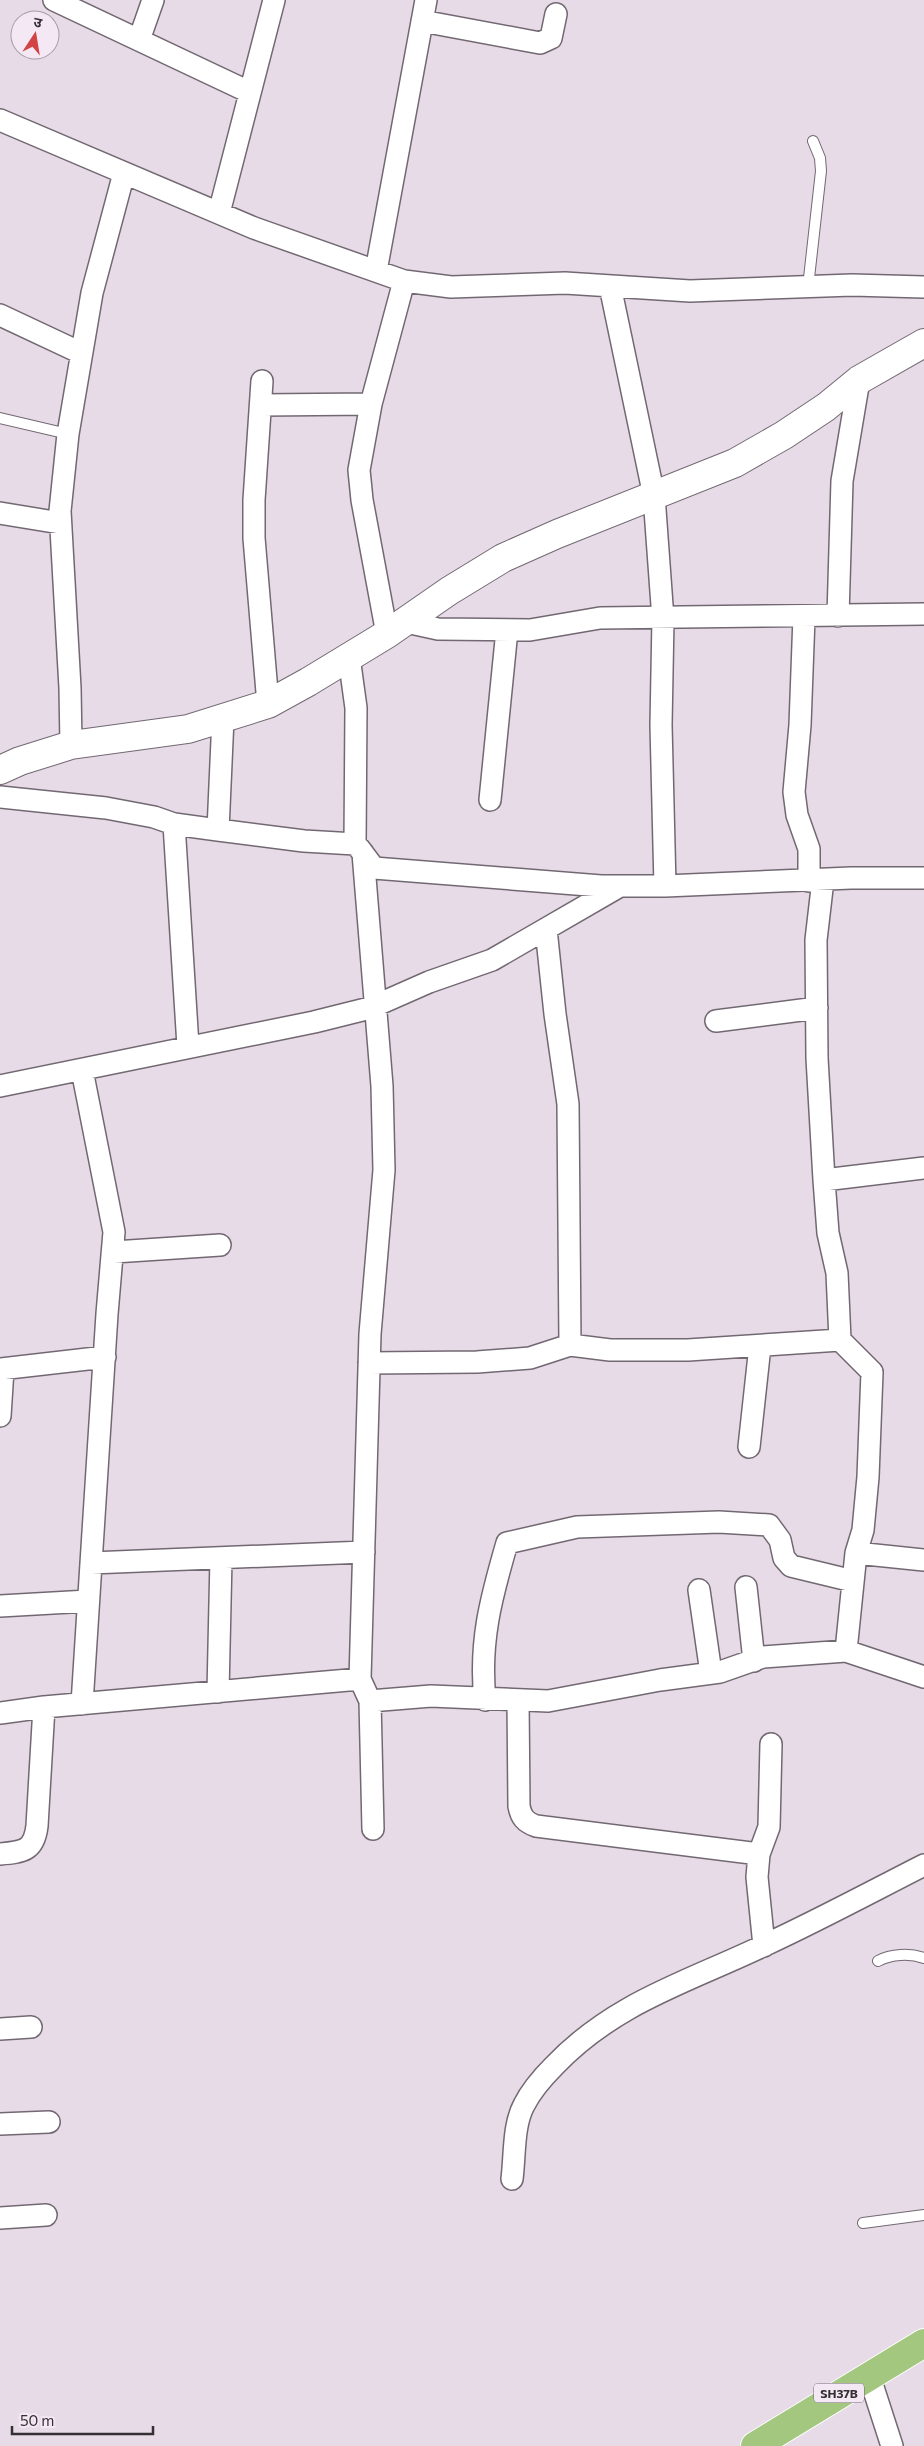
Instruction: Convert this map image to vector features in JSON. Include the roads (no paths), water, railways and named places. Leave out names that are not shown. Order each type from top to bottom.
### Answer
[{"type":"main road","name":"SH37B","points":[[755,2446],[924,2343]]},
{"type":"street","points":[[54,0],[249,92]]},
{"type":"street","points":[[139,40],[153,0]]},
{"type":"street","points":[[219,213],[274,0]]},
{"type":"street","points":[[376,271],[426,0]]},
{"type":"street","points":[[422,21],[540,43],[551,38],[556,14]]},
{"type":"street","points":[[0,120],[254,228],[404,280],[451,287],[565,283],[690,291],[852,285],[924,287]]},
{"type":"street","points":[[71,745],[70,688],[60,511],[68,434],[92,293],[124,173]]},
{"type":"street","points":[[396,628],[360,485],[362,452],[371,404],[404,280]]},
{"type":"street","points":[[610,286],[654,496],[663,619],[661,725],[665,886]]},
{"type":"street","points":[[0,315],[82,353]]},
{"type":"street","points":[[0,770],[20,761],[71,745],[188,729],[268,704],[396,628],[449,591],[503,558],[557,534],[735,463],[826,407],[859,380],[924,343]]},
{"type":"street","points":[[838,616],[842,481],[859,380]]},
{"type":"street","points":[[262,381],[254,500],[254,538],[268,704]]},
{"type":"street","points":[[261,404],[371,404]]},
{"type":"street","points":[[0,513],[60,523]]},
{"type":"street","points":[[396,628],[530,630],[600,618],[663,619],[924,614]]},
{"type":"street","points":[[804,617],[800,724],[794,792],[797,815],[809,849],[816,880],[817,1008],[828,1233],[837,1273],[840,1340],[872,1372],[866,1503],[863,1530],[856,1554],[846,1651]]},
{"type":"street","points":[[490,800],[507,630]]},
{"type":"street","points":[[349,657],[356,708],[359,849],[382,1086],[384,1170],[370,1363],[360,1679],[370,1701],[373,1829]]},
{"type":"street","points":[[218,830],[223,718]]},
{"type":"street","points":[[0,797],[106,808],[154,817],[174,824],[359,849],[374,868],[620,886],[924,878]]},
{"type":"street","points":[[174,824],[188,1046]]},
{"type":"street","points":[[0,1086],[188,1046],[314,1022],[375,1005],[429,982],[492,960],[620,886]]},
{"type":"street","points":[[546,929],[555,1014],[568,1104],[570,1345]]},
{"type":"street","points":[[716,1021],[817,1008]]},
{"type":"street","points":[[82,1070],[111,1210],[114,1252],[104,1357],[82,1704]]},
{"type":"street","points":[[824,1180],[924,1168]]},
{"type":"street","points":[[114,1252],[220,1246]]},
{"type":"street","points":[[370,1363],[477,1362],[530,1358],[570,1345],[610,1350],[688,1350],[840,1340]]},
{"type":"street","points":[[748,1447],[760,1346]]},
{"type":"street","points":[[0,1416],[2,1369],[104,1357]]},
{"type":"street","points":[[486,1700],[482,1670],[489,1606],[507,1544],[577,1527],[719,1522],[769,1525],[780,1540],[784,1558],[791,1566],[853,1581]]},
{"type":"street","points":[[91,1563],[364,1552]]},
{"type":"street","points":[[856,1554],[924,1560]]},
{"type":"street","points":[[218,1692],[221,1558]]},
{"type":"street","points":[[746,1587],[754,1661]]},
{"type":"street","points":[[698,1590],[711,1674]]},
{"type":"street","points":[[0,1606],[88,1602]]},
{"type":"street","points":[[370,1701],[431,1696],[486,1700],[548,1701],[711,1674],[763,1657],[846,1651],[924,1677]]},
{"type":"street","points":[[0,1713],[44,1707],[360,1679]]},
{"type":"street","points":[[518,1700],[519,1806],[521,1814],[528,1823],[536,1826],[759,1854]]},
{"type":"street","points":[[0,1854],[31,1847],[34,1840],[37,1826],[44,1707]]},
{"type":"street","points":[[764,1946],[757,1886],[759,1854],[768,1827],[771,1744]]},
{"type":"street","points":[[512,2179],[522,2107],[534,2086],[566,2053],[595,2029],[635,2003],[764,1946],[924,1866]]},
{"type":"street","points":[[0,2029],[31,2026]]},
{"type":"street","points":[[0,2124],[50,2122]]},
{"type":"street","points":[[0,2218],[46,2215]]},
{"type":"street","points":[[869,2375],[892,2446]]},
{"type":"lane","points":[[808,286],[821,171],[820,158],[813,142]]},
{"type":"lane","points":[[0,418],[68,434]]},
{"type":"lane","points":[[878,1961],[887,1956],[917,1955],[924,1958]]},
{"type":"lane","points":[[863,2223],[924,2215]]}]
